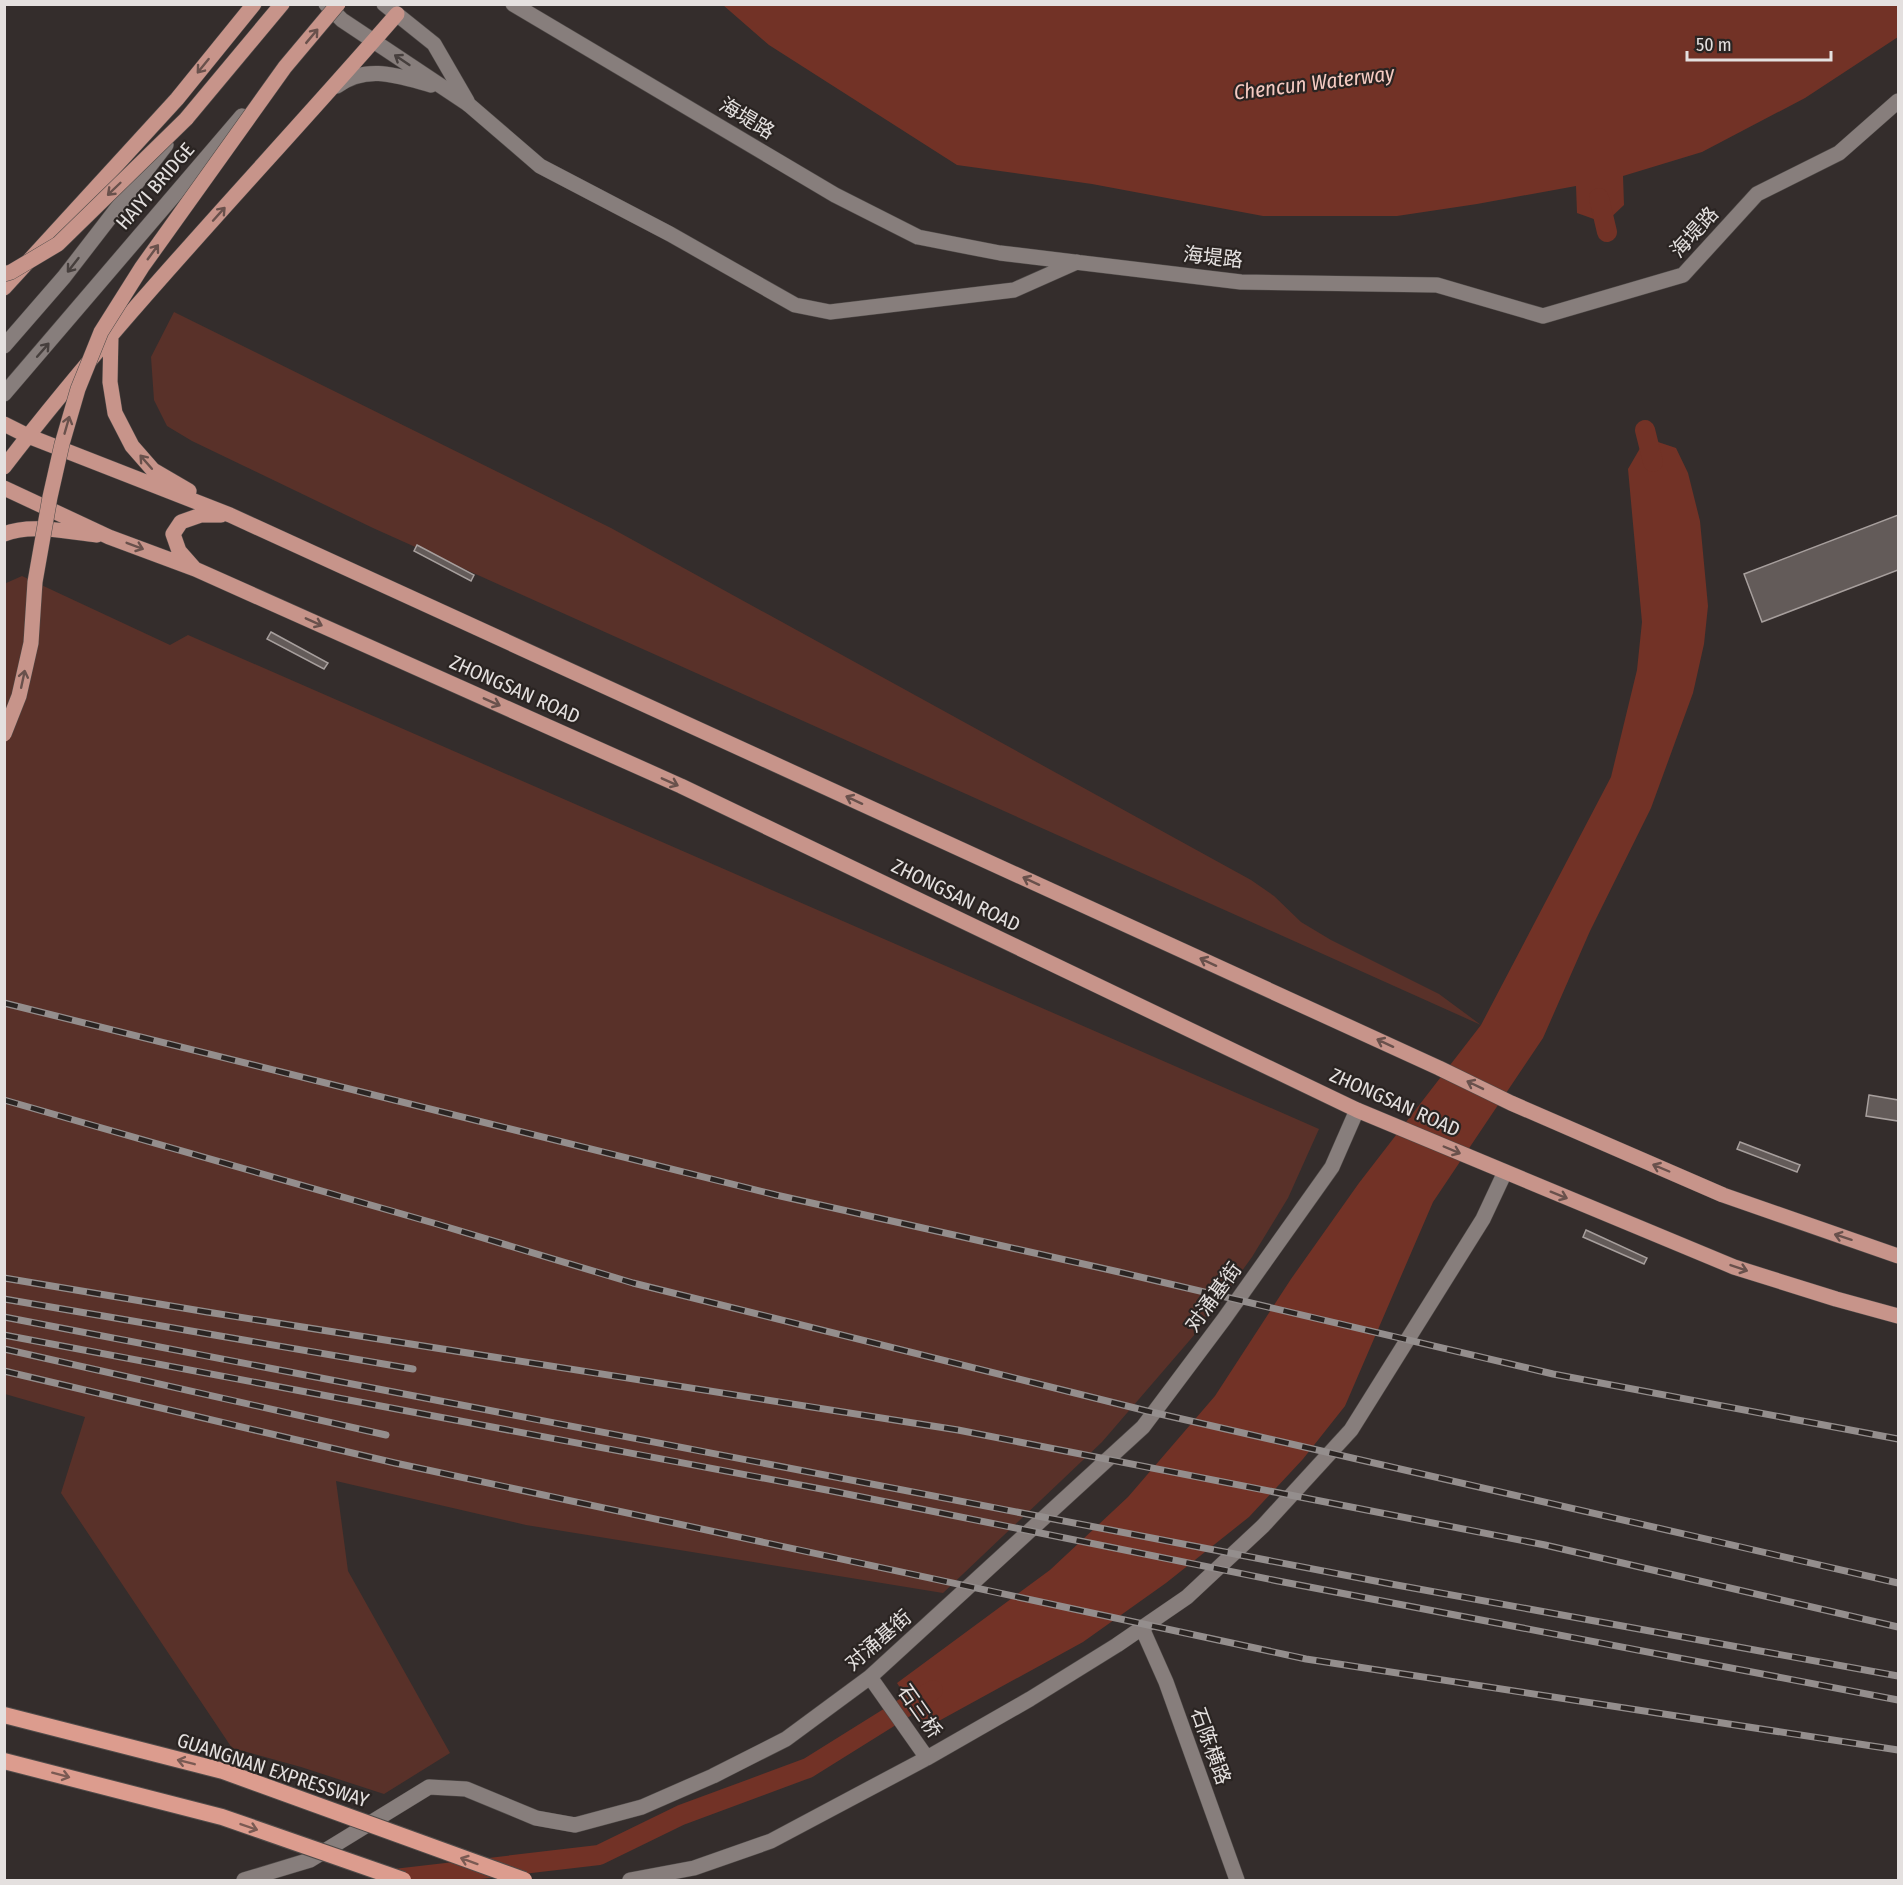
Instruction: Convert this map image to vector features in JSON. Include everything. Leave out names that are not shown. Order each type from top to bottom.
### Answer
[{"type":"highway","name":"GUANGNAN EXPRESSWAY","points":[[4,1715],[223,1771],[524,1881]]},
{"type":"highway","points":[[4,1761],[222,1817],[404,1881]]},
{"type":"main road","points":[[4,288],[177,99],[254,4]]},
{"type":"main road","name":"HAIYI BRIDGE","points":[[186,119],[282,4]]},
{"type":"main road","name":"HAIYI BRIDGE","points":[[285,67],[338,4]]},
{"type":"main road","points":[[4,467],[111,334],[373,41],[391,9]]},
{"type":"main road","points":[[4,734],[19,696],[31,643],[35,582],[62,444],[78,389],[101,332],[142,267],[285,67]]},
{"type":"main road","points":[[4,274],[58,244],[186,119]]},
{"type":"main road","points":[[111,334],[110,382],[115,413],[132,446],[153,470],[230,515]]},
{"type":"main road","name":"ZHONGSAN ROAD","points":[[4,424],[28,436],[230,515],[1511,1102],[1724,1195],[1899,1256]]},
{"type":"main road","name":"ZHONGSAN ROAD","points":[[4,489],[109,537],[195,569],[681,786],[1357,1110],[1734,1267],[1899,1316]]},
{"type":"main road","points":[[195,569],[179,551],[173,534],[181,522],[201,515],[230,515]]},
{"type":"main road","points":[[4,534],[11,531],[40,529],[109,537]]},
{"type":"street","points":[[221,44],[243,4]]},
{"type":"street","points":[[326,4],[342,20],[468,104],[540,166],[670,234],[795,305],[830,312],[1014,291],[1077,262]]},
{"type":"street","name":"海堤路","points":[[513,4],[835,195],[918,237],[1000,253],[1242,282],[1437,285],[1543,316],[1683,275],[1757,194],[1839,153],[1899,100]]},
{"type":"street","points":[[391,9],[434,44],[468,104]]},
{"type":"street","name":"HAIYI BRIDGE","points":[[4,394],[285,67]]},
{"type":"street","points":[[327,94],[350,76],[367,73],[407,78],[434,86],[468,104]]},
{"type":"street","name":"HAIYI BRIDGE","points":[[4,345],[64,277],[186,119]]},
{"type":"street","name":"对涌基街","points":[[244,1881],[310,1860],[429,1787],[466,1789],[536,1818],[575,1825],[642,1808],[713,1776],[786,1738],[874,1682],[1143,1427],[1224,1319],[1332,1167],[1357,1110]]},
{"type":"street","points":[[630,1881],[694,1868],[771,1841],[927,1758],[1030,1699],[1188,1597],[1263,1526],[1351,1430],[1483,1219],[1505,1172]]},
{"type":"street","name":"石陈横路","points":[[1142,1628],[1166,1682],[1237,1881]]},
{"type":"street","name":"石三桥","points":[[874,1682],[927,1758]]},
{"type":"shaded area","points":[[174,312],[611,528],[1251,880],[1274,896],[1301,922],[1331,940],[1439,994],[1481,1025],[373,528],[192,441],[167,426],[154,400],[151,357]]},
{"type":"shaded area","points":[[22,576],[170,645],[188,635],[1319,1129],[1288,1198],[1252,1257],[1202,1326],[1102,1442],[943,1593],[526,1525],[336,1481],[348,1571],[450,1753],[384,1794],[301,1767],[232,1748],[61,1493],[85,1417],[5,1394],[4,584]]},
{"type":"water","name":"Chencun Waterway","points":[[1898,4],[1898,37],[1805,98],[1702,152],[1623,176],[1624,205],[1605,223],[1577,213],[1576,186],[1397,216],[1263,216],[1092,184],[957,165],[769,45],[723,5]]},
{"type":"water","points":[[1646,438],[1676,448],[1688,473],[1700,521],[1708,606],[1704,644],[1693,693],[1651,808],[1590,931],[1543,1038],[1433,1202],[1345,1406],[1303,1459],[1249,1517],[1166,1583],[1083,1642],[926,1728],[897,1683],[1050,1570],[1128,1497],[1215,1396],[1291,1279],[1359,1183],[1481,1025],[1611,777],[1637,670],[1642,622],[1628,469]]},
{"type":"building","points":[[1898,515],[1898,570],[1762,622],[1744,574]]},
{"type":"building","points":[[417,545],[474,575],[471,581],[414,551]]},
{"type":"building","points":[[271,632],[328,663],[324,669],[267,639]]},
{"type":"building","points":[[1869,1095],[1898,1100],[1898,1121],[1866,1116]]},
{"type":"building","points":[[1740,1142],[1800,1165],[1797,1172],[1737,1149]]},
{"type":"building","points":[[1586,1230],[1647,1258],[1644,1264],[1583,1237]]},
{"type":"waterway","points":[[1599,198],[1607,232]]},
{"type":"waterway","points":[[1645,430],[1653,462]]},
{"type":"waterway","points":[[386,1880],[599,1855],[681,1815],[808,1768],[933,1690]]},
{"type":"railway","points":[[4,1003],[776,1195],[1119,1272],[1553,1374],[1898,1439]]},
{"type":"railway","points":[[4,1100],[437,1224],[633,1283],[1147,1411],[1898,1583]]},
{"type":"railway","points":[[4,1278],[958,1430],[1545,1545],[1898,1627]]},
{"type":"railway","points":[[4,1299],[413,1369]]},
{"type":"railway","points":[[4,1317],[1391,1584],[1898,1676]]},
{"type":"railway","points":[[4,1335],[832,1491],[1278,1581],[1898,1700]]},
{"type":"railway","points":[[4,1349],[386,1435]]},
{"type":"railway","points":[[4,1371],[395,1463],[1306,1659],[1898,1750]]}]
